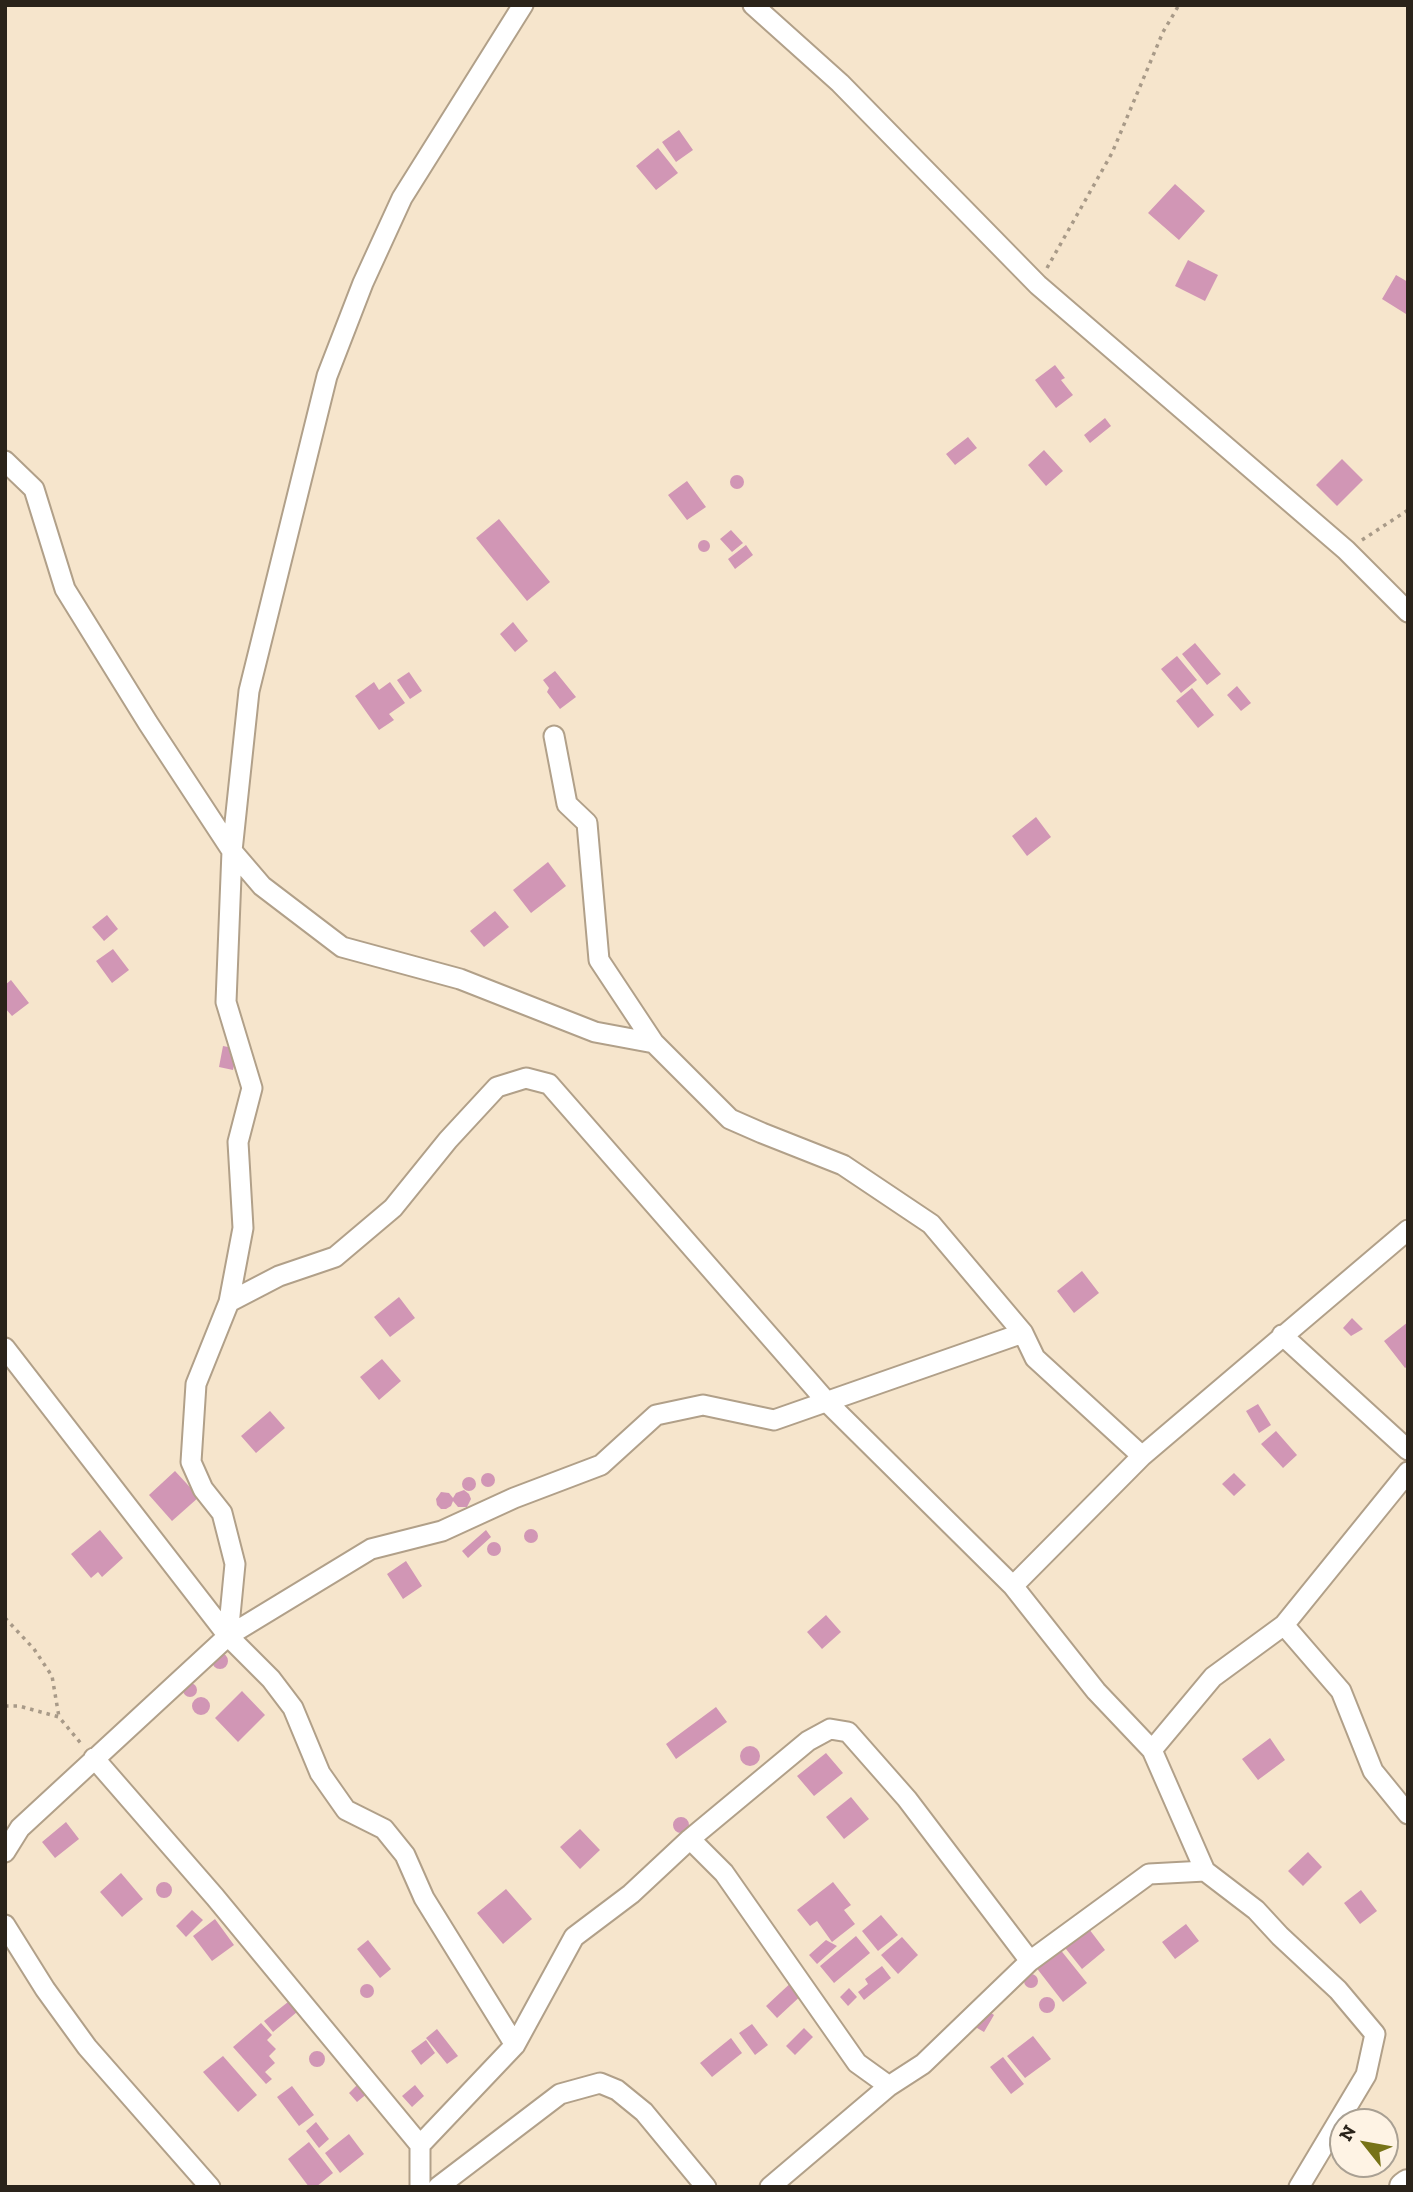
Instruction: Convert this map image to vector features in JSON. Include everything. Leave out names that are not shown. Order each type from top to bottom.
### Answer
[{"type":"street","points":[[229,1636],[235,1564],[222,1513],[203,1489],[191,1462],[195,1384],[229,1302],[243,1228],[239,1142],[252,1088],[226,1002],[232,851],[249,691],[327,376],[362,283],[402,198],[523,5]]},
{"type":"street","points":[[753,5],[840,83],[1038,285],[1346,550],[1408,612]]},
{"type":"street","points":[[5,461],[34,489],[65,589],[232,851],[262,886],[342,947],[460,979],[595,1032],[654,1043]]},
{"type":"street","points":[[554,736],[567,804],[587,823],[599,960],[654,1043],[730,1119],[843,1165],[931,1224],[1023,1333],[1035,1358],[1142,1456]]},
{"type":"street","points":[[229,1302],[279,1276],[335,1257],[393,1208],[448,1140],[497,1087],[526,1078],[549,1084],[827,1402],[1013,1586],[1096,1691],[1152,1750],[1205,1871],[1256,1910],[1338,1990],[1375,2034],[1366,2075],[1299,2187]]},
{"type":"street","points":[[1013,1586],[1142,1456],[1408,1230]]},
{"type":"street","points":[[5,1852],[20,1828],[229,1636],[371,1549],[442,1531],[514,1498],[601,1465],[656,1415],[703,1405],[774,1420],[1023,1333]]},
{"type":"street","points":[[1282,1335],[1408,1450]]},
{"type":"street","points":[[5,1349],[229,1636],[271,1679],[293,1708],[320,1773],[346,1810],[384,1829],[405,1855],[424,1898],[515,2045]]},
{"type":"street","points":[[1152,1750],[1213,1677],[1284,1625],[1408,1472]]},
{"type":"street","points":[[1284,1625],[1341,1691],[1373,1770],[1408,1814]]},
{"type":"street","points":[[420,2145],[515,2045],[574,1937],[631,1894],[690,1839],[808,1741],[830,1729],[848,1732],[907,1799],[1030,1961]]},
{"type":"street","points":[[94,1758],[215,1897],[420,2145],[420,2187]]},
{"type":"street","points":[[690,1839],[724,1873],[857,2063],[889,2086]]},
{"type":"street","points":[[770,2187],[889,2086],[923,2064],[1030,1961],[1149,1874],[1205,1871]]},
{"type":"street","points":[[5,1925],[45,1989],[87,2047],[210,2187]]},
{"type":"street","points":[[438,2187],[560,2094],[600,2083],[617,2090],[644,2112],[706,2187]]},
{"type":"path","points":[[1038,285],[1112,153],[1163,32],[1179,5]]},
{"type":"path","points":[[1346,550],[1408,510]]},
{"type":"path","points":[[5,1618],[34,1649],[52,1675],[59,1717],[94,1758]]},
{"type":"path","points":[[5,1706],[19,1706],[59,1717]]},
{"type":"building","points":[[679,130],[693,150],[676,162],[662,142]]},
{"type":"building","points":[[658,148],[678,173],[656,190],[636,166]]},
{"type":"building","points":[[1175,184],[1205,211],[1179,240],[1148,213]]},
{"type":"building","points":[[1188,260],[1218,275],[1205,301],[1175,286]]},
{"type":"building","points":[[1396,275],[1408,282],[1406,314],[1382,299]]},
{"type":"building","points":[[1055,365],[1065,378],[1061,380],[1073,395],[1056,408],[1035,380]]},
{"type":"building","points":[[1105,418],[1111,426],[1090,443],[1084,435]]},
{"type":"building","points":[[968,437],[977,448],[955,465],[946,454]]},
{"type":"building","points":[[1044,450],[1063,471],[1046,486],[1028,465]]},
{"type":"building","points":[[1342,459],[1363,480],[1337,506],[1316,485]]},
{"type":"building","points":[[737,475],[742,477],[742,487],[737,489],[732,487],[730,482],[732,477]]},
{"type":"building","points":[[687,481],[706,507],[687,520],[668,495]]},
{"type":"building","points":[[499,519],[550,582],[527,601],[476,538]]},
{"type":"building","points":[[731,530],[743,543],[732,552],[720,539]]},
{"type":"building","points":[[704,540],[710,546],[704,552],[698,546]]},
{"type":"building","points":[[746,545],[753,555],[735,569],[728,559]]},
{"type":"building","points":[[513,622],[528,641],[515,652],[500,634]]},
{"type":"building","points":[[1195,643],[1221,674],[1207,685],[1182,654]]},
{"type":"building","points":[[1177,656],[1197,680],[1181,693],[1161,669]]},
{"type":"building","points":[[555,671],[576,697],[560,709],[547,692],[549,688],[543,680]]},
{"type":"building","points":[[409,672],[422,691],[410,699],[397,680]]},
{"type":"building","points":[[374,682],[379,690],[390,682],[405,703],[389,714],[394,720],[379,730],[355,696]]},
{"type":"building","points":[[1237,686],[1251,703],[1241,711],[1227,695]]},
{"type":"building","points":[[1192,688],[1214,715],[1198,728],[1176,701]]},
{"type":"building","points":[[1036,817],[1051,837],[1027,856],[1012,836]]},
{"type":"building","points":[[548,862],[566,886],[531,913],[513,890]]},
{"type":"building","points":[[495,911],[509,927],[484,947],[470,931]]},
{"type":"building","points":[[107,915],[118,929],[104,941],[92,927]]},
{"type":"building","points":[[113,949],[129,970],[112,983],[96,961]]},
{"type":"building","points":[[11,980],[29,1003],[12,1016],[5,1008],[5,985]]},
{"type":"building","points":[[223,1046],[238,1049],[233,1070],[219,1067]]},
{"type":"building","points":[[1082,1271],[1099,1293],[1074,1313],[1057,1291]]},
{"type":"building","points":[[399,1297],[415,1318],[390,1337],[374,1317]]},
{"type":"building","points":[[1352,1318],[1363,1329],[1351,1336],[1343,1328]]},
{"type":"building","points":[[1408,1322],[1408,1366],[1405,1368],[1384,1341]]},
{"type":"building","points":[[382,1359],[401,1381],[379,1400],[360,1377]]},
{"type":"building","points":[[1258,1404],[1271,1425],[1259,1433],[1246,1411]]},
{"type":"building","points":[[270,1411],[285,1428],[256,1453],[241,1436]]},
{"type":"building","points":[[1276,1431],[1297,1455],[1283,1468],[1261,1444]]},
{"type":"building","points":[[175,1471],[199,1497],[172,1521],[149,1495]]},
{"type":"building","points":[[488,1473],[493,1475],[493,1485],[488,1487],[483,1485],[481,1480],[483,1475]]},
{"type":"building","points":[[1234,1473],[1246,1485],[1234,1496],[1222,1484]]},
{"type":"building","points":[[466,1477],[472,1477],[476,1484],[472,1491],[466,1491],[462,1487],[462,1481]]},
{"type":"building","points":[[464,1490],[471,1499],[467,1507],[458,1507],[453,1501],[446,1509],[437,1505],[436,1499],[441,1492],[449,1493],[453,1498],[456,1493]]},
{"type":"building","points":[[531,1529],[536,1531],[536,1541],[531,1543],[526,1541],[524,1536],[526,1531]]},
{"type":"building","points":[[100,1530],[123,1558],[102,1577],[98,1572],[91,1578],[71,1554]]},
{"type":"building","points":[[486,1530],[491,1537],[468,1558],[462,1551]]},
{"type":"building","points":[[491,1542],[497,1542],[501,1549],[497,1556],[491,1556],[487,1552],[487,1546]]},
{"type":"building","points":[[406,1561],[422,1586],[403,1599],[387,1574]]},
{"type":"building","points":[[826,1615],[841,1632],[822,1649],[807,1632]]},
{"type":"building","points":[[220,1653],[226,1655],[226,1667],[220,1669],[214,1667],[212,1661],[214,1655]]},
{"type":"building","points":[[190,1683],[195,1685],[195,1695],[190,1697],[185,1695],[183,1690],[185,1685]]},
{"type":"building","points":[[242,1691],[265,1715],[238,1742],[215,1718]]},
{"type":"building","points":[[201,1697],[207,1700],[210,1706],[207,1712],[201,1715],[195,1712],[192,1706],[195,1700]]},
{"type":"building","points":[[716,1707],[727,1722],[676,1759],[666,1744]]},
{"type":"building","points":[[1270,1738],[1285,1760],[1258,1780],[1242,1759]]},
{"type":"building","points":[[750,1746],[757,1749],[760,1756],[757,1763],[750,1766],[743,1763],[740,1756],[743,1749]]},
{"type":"building","points":[[826,1753],[843,1773],[814,1796],[797,1776]]},
{"type":"building","points":[[851,1797],[869,1819],[844,1839],[826,1817]]},
{"type":"building","points":[[681,1817],[689,1825],[681,1833],[673,1825]]},
{"type":"building","points":[[66,1822],[79,1839],[55,1858],[42,1842]]},
{"type":"building","points":[[580,1829],[600,1850],[580,1869],[560,1847]]},
{"type":"building","points":[[1308,1852],[1322,1867],[1303,1886],[1288,1871]]},
{"type":"building","points":[[121,1873],[143,1899],[122,1917],[100,1892]]},
{"type":"building","points":[[161,1882],[167,1882],[172,1890],[170,1896],[161,1898],[156,1893],[156,1887]]},
{"type":"building","points":[[833,1882],[851,1905],[844,1910],[855,1924],[832,1942],[817,1921],[810,1926],[797,1910]]},
{"type":"building","points":[[506,1889],[532,1919],[503,1944],[477,1913]]},
{"type":"building","points":[[1361,1890],[1377,1911],[1360,1924],[1344,1903]]},
{"type":"building","points":[[192,1910],[203,1920],[186,1937],[176,1926]]},
{"type":"building","points":[[881,1915],[898,1935],[878,1951],[862,1931]]},
{"type":"building","points":[[215,1919],[234,1945],[212,1961],[193,1936]]},
{"type":"building","points":[[1186,1924],[1199,1941],[1175,1959],[1162,1942]]},
{"type":"building","points":[[1086,1925],[1105,1950],[1082,1969],[1062,1944]]},
{"type":"building","points":[[856,1936],[870,1953],[834,1983],[820,1966]]},
{"type":"building","points":[[902,1937],[918,1955],[898,1974],[881,1955]]},
{"type":"building","points":[[368,1940],[391,1969],[380,1978],[357,1949]]},
{"type":"building","points":[[826,1940],[837,1946],[817,1964],[809,1955]]},
{"type":"building","points":[[1059,1948],[1087,1983],[1063,2002],[1035,1966]]},
{"type":"building","points":[[882,1966],[891,1978],[864,2000],[858,1992],[868,1984],[865,1979]]},
{"type":"building","points":[[1031,1974],[1036,1976],[1036,1986],[1031,1988],[1026,1986],[1024,1981],[1026,1976]]},
{"type":"building","points":[[795,1979],[806,1991],[777,2018],[766,2006]]},
{"type":"building","points":[[364,1984],[370,1984],[374,1991],[370,1998],[364,1998],[360,1994],[360,1988]]},
{"type":"building","points":[[849,1988],[857,1997],[848,2006],[840,1997]]},
{"type":"building","points":[[1044,1997],[1050,1997],[1055,2005],[1053,2011],[1044,2013],[1039,2008],[1039,2002]]},
{"type":"building","points":[[288,2002],[297,2012],[273,2032],[264,2021]]},
{"type":"building","points":[[983,2007],[994,2015],[984,2032],[972,2025]]},
{"type":"building","points":[[261,2023],[272,2035],[267,2040],[276,2049],[269,2056],[275,2063],[265,2072],[272,2079],[266,2084],[233,2047]]},
{"type":"building","points":[[752,2024],[768,2045],[755,2055],[739,2033]]},
{"type":"building","points":[[804,2028],[813,2037],[795,2055],[786,2046]]},
{"type":"building","points":[[437,2029],[458,2056],[447,2064],[426,2038]]},
{"type":"building","points":[[1033,2036],[1051,2059],[1025,2078],[1007,2056]]},
{"type":"building","points":[[731,2038],[742,2053],[712,2077],[700,2063]]},
{"type":"building","points":[[426,2040],[435,2053],[421,2065],[411,2051]]},
{"type":"building","points":[[314,2051],[320,2051],[325,2059],[323,2065],[314,2067],[309,2062],[309,2056]]},
{"type":"building","points":[[223,2056],[257,2095],[238,2112],[203,2072]]},
{"type":"building","points":[[1003,2057],[1024,2084],[1011,2094],[990,2067]]},
{"type":"building","points":[[360,2082],[369,2092],[357,2102],[349,2093]]},
{"type":"building","points":[[415,2085],[424,2096],[412,2107],[402,2096]]},
{"type":"building","points":[[292,2086],[314,2115],[299,2126],[277,2097]]},
{"type":"building","points":[[316,2122],[329,2139],[319,2148],[306,2131]]},
{"type":"building","points":[[349,2134],[364,2154],[340,2173],[325,2153]]},
{"type":"building","points":[[309,2142],[333,2173],[316,2187],[309,2187],[288,2159]]}]
